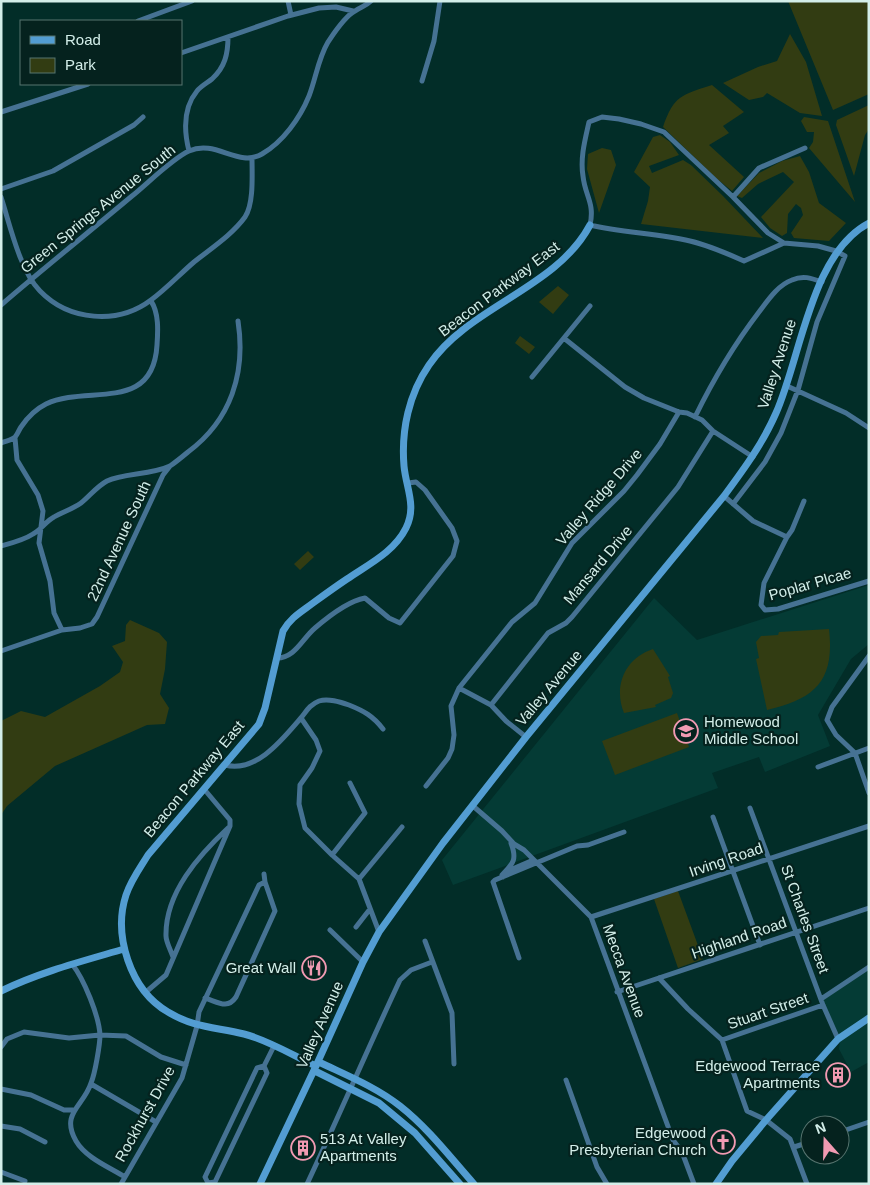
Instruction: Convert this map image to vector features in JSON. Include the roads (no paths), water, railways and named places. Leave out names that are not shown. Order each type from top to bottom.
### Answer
[{"type":"main road","name":"Valley Avenue","points":[[260,1184],[317,1066],[363,962],[379,932],[443,843],[526,737],[724,496],[753,457],[773,419],[787,386],[807,316],[836,251],[848,238],[869,223]]},
{"type":"main road","name":"Beacon Parkway East","points":[[317,1066],[246,1034],[197,1026],[167,1012],[146,992],[132,971],[124,949],[122,916],[126,896],[133,879],[148,855],[259,724],[265,708],[283,631],[289,621],[343,581],[387,552],[398,541],[407,526],[411,514],[412,500],[404,467],[403,439],[405,422],[413,394],[429,365],[446,345],[462,331],[558,265],[582,241],[590,225]]},
{"type":"main road","points":[[1,991],[72,964],[124,949]]},
{"type":"main road","points":[[716,1184],[732,1161],[766,1120],[838,1039],[869,1018]]},
{"type":"main road","points":[[317,1066],[356,1080],[379,1092],[416,1119],[474,1184]]},
{"type":"main road","points":[[317,1066],[351,1089],[379,1104],[415,1133],[460,1184]]},
{"type":"street","points":[[141,20],[192,1]]},
{"type":"street","points":[[288,1],[291,15]]},
{"type":"street","points":[[1,197],[24,267],[39,290],[50,300],[67,310],[87,316],[104,317],[125,313],[151,300],[245,217],[250,199],[252,158],[273,145],[288,131],[309,96],[320,57],[328,42],[353,11],[371,1]]},
{"type":"street","points":[[422,81],[434,41],[440,1]]},
{"type":"street","points":[[182,53],[291,15],[319,8],[336,7],[353,11]]},
{"type":"street","points":[[189,151],[185,132],[186,118],[191,101],[197,90],[222,68],[228,54],[228,37]]},
{"type":"street","points":[[1,112],[85,85]]},
{"type":"street","points":[[1,190],[37,178],[59,168],[134,125],[143,117]]},
{"type":"street","points":[[734,504],[765,462],[781,434],[798,390],[817,322],[845,256],[836,251],[818,246],[784,243],[768,233],[664,132],[619,119],[602,117],[588,122],[581,162],[583,179],[593,212],[590,225],[624,232],[690,241],[744,261],[784,243]]},
{"type":"street","name":"Green Springs Avenue South","points":[[1,305],[179,157],[189,151],[201,148],[215,149],[236,157],[252,158]]},
{"type":"street","points":[[733,197],[759,168],[805,148]]},
{"type":"street","points":[[695,416],[735,344],[779,288],[794,279],[808,277],[822,282]]},
{"type":"street","points":[[62,630],[54,614],[50,581],[39,543],[43,511],[40,500],[17,460],[15,438],[26,419],[45,405],[62,398],[121,393],[134,388],[145,379],[153,367],[157,354],[158,332],[155,307],[151,300]]},
{"type":"street","points":[[532,377],[565,339],[590,306]]},
{"type":"street","points":[[1,546],[34,534],[52,518],[79,504],[95,489],[109,480],[157,470],[171,465],[202,442],[212,431],[228,405],[236,384],[240,363],[241,339],[238,321]]},
{"type":"street","points":[[565,339],[625,387],[644,398],[679,412],[695,416],[753,457]]},
{"type":"street","points":[[787,386],[846,413],[869,428]]},
{"type":"street","name":"Valley Ridge Drive","points":[[426,786],[448,758],[452,749],[454,735],[451,706],[459,688],[512,622],[535,603],[572,543],[624,491],[660,444],[679,412]]},
{"type":"street","name":"Mansard Drive","points":[[491,704],[548,633],[566,623],[572,617],[655,516],[678,487],[713,430]]},
{"type":"street","points":[[1,443],[15,438]]},
{"type":"street","name":"22nd Avenue South","points":[[1,651],[62,630],[80,628],[92,624],[163,476],[171,465]]},
{"type":"street","points":[[277,658],[285,658],[294,652],[315,628],[355,600],[365,598],[389,618],[400,623],[453,556],[457,541],[452,528],[425,490],[416,482],[408,483]]},
{"type":"street","points":[[724,496],[752,521],[787,537],[792,530],[804,501]]},
{"type":"street","name":"Poplar Plcae","points":[[787,537],[764,583],[761,605],[765,610],[778,610],[869,580]]},
{"type":"street","points":[[869,656],[832,707],[827,720],[836,736],[855,753],[869,793]]},
{"type":"street","points":[[459,688],[491,704],[506,721],[526,737]]},
{"type":"street","points":[[225,765],[237,766],[258,761],[301,718],[308,708],[320,700],[333,700],[364,711],[374,718],[383,729]]},
{"type":"street","points":[[301,718],[316,740],[320,751],[312,768],[300,785],[299,804],[305,828],[359,879],[379,932]]},
{"type":"street","points":[[818,767],[869,748]]},
{"type":"street","points":[[332,855],[365,813],[350,783]]},
{"type":"street","points":[[146,992],[166,975],[230,826],[230,820],[204,789]]},
{"type":"street","name":"Mecca Avenue","points":[[473,806],[528,854],[591,917],[673,1140],[682,1152],[694,1184]]},
{"type":"street","name":"St Charles Street","points":[[750,808],[823,1005],[838,1039]]},
{"type":"street","points":[[713,817],[760,945]]},
{"type":"street","points":[[173,957],[165,938],[170,906],[184,878],[209,846],[230,826]]},
{"type":"street","name":"Irving Road","points":[[591,917],[869,826]]},
{"type":"street","points":[[359,879],[402,827]]},
{"type":"street","points":[[519,958],[493,885],[495,880],[531,861],[535,863],[577,846],[588,845],[624,832]]},
{"type":"street","points":[[503,875],[510,868],[514,860],[510,840]]},
{"type":"street","points":[[205,998],[226,1005],[231,1004],[236,997],[275,911],[264,874]]},
{"type":"street","name":"Rockhurst Drive","points":[[121,1184],[182,1078],[197,1026],[199,1012],[259,885],[265,882]]},
{"type":"street","name":"Highland Road","points":[[617,992],[869,908]]},
{"type":"street","points":[[356,927],[370,909]]},
{"type":"street","points":[[330,930],[363,962]]},
{"type":"street","points":[[426,941],[452,1013],[454,1064]]},
{"type":"street","points":[[307,1184],[400,980],[411,970],[432,962]]},
{"type":"street","points":[[72,964],[94,1008],[100,1035],[91,1084],[80,1103],[73,1110],[71,1126],[75,1140],[80,1148],[125,1177]]},
{"type":"street","name":"Stuart Street","points":[[821,999],[869,967]]},
{"type":"street","points":[[659,978],[688,1009],[722,1040],[748,1111],[766,1120],[790,1139],[807,1184]]},
{"type":"street","name":"Stuart Street","points":[[722,1040],[823,1005]]},
{"type":"street","points":[[1,1047],[7,1040],[24,1032],[69,1038],[100,1035],[126,1036],[161,1057],[186,1065]]},
{"type":"street","points":[[264,1066],[267,1073],[215,1182],[208,1183],[205,1177],[230,1123],[257,1068],[264,1066],[274,1046]]},
{"type":"street","points":[[566,1080],[597,1167],[607,1184]]},
{"type":"street","points":[[91,1084],[156,1122]]},
{"type":"street","points":[[1,1089],[31,1095],[64,1110],[73,1110]]},
{"type":"street","points":[[850,1129],[869,1122]]},
{"type":"street","points":[[1,1126],[20,1129],[45,1142]]},
{"type":"street","points":[[794,1147],[800,1145]]},
{"type":"street","points":[[1,1172],[25,1181]]},
{"type":"place","name":"Homewood Middle School","points":[[686,731]]},
{"type":"place","name":"Great Wall","points":[[314,968]]},
{"type":"place","name":"Edgewood Terrace Apartments","points":[[838,1075]]},
{"type":"place","name":"Edgewood Presbyterian Church","points":[[723,1142]]},
{"type":"place","name":"513 At Valley Apartments","points":[[303,1148]]}]
